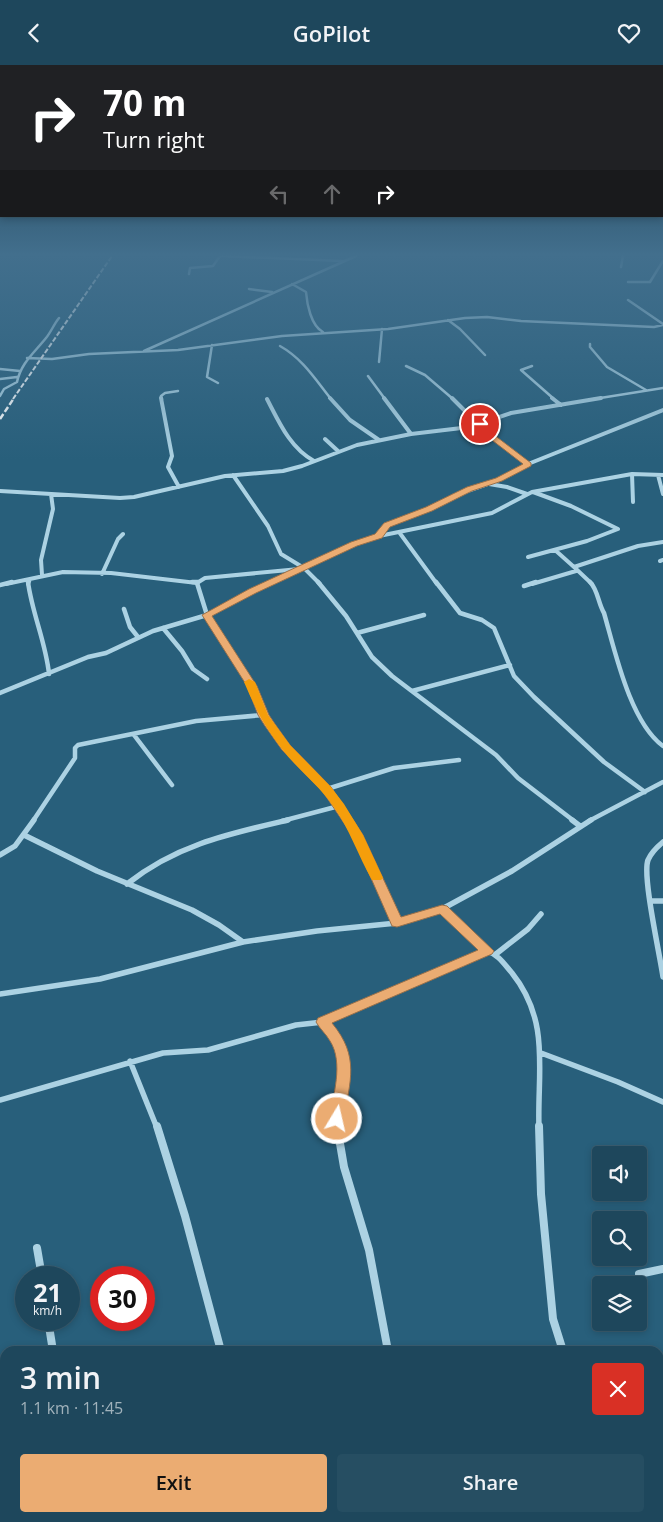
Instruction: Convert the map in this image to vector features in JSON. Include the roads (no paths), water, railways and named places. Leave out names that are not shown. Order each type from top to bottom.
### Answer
[{"type":"street","points":[[0,396],[4,389],[17,382],[17,377],[28,358],[50,333],[53,324]]},
{"type":"street","points":[[144,352],[201,324]]},
{"type":"street","points":[[316,324],[319,330],[324,332]]},
{"type":"street","points":[[28,358],[52,359],[89,354],[178,350],[324,332],[380,329],[418,324]]},
{"type":"street","points":[[453,324],[485,355]]},
{"type":"street","points":[[590,324],[654,327],[663,325]]},
{"type":"street","points":[[654,327],[663,331]]},
{"type":"street","points":[[379,362],[380,329]]},
{"type":"street","points":[[590,344],[590,347],[607,367],[646,390]]},
{"type":"street","points":[[212,345],[207,377],[218,383]]},
{"type":"street","points":[[280,346],[292,351],[298,357],[317,384],[342,413],[379,440]]},
{"type":"street","points":[[406,366],[425,375],[443,389],[487,433],[528,464]]},
{"type":"street","points":[[532,366],[521,371],[541,390],[562,405]]},
{"type":"street","points":[[0,369],[20,371]]},
{"type":"street","points":[[368,376],[411,434]]},
{"type":"street","points":[[0,379],[17,377]]},
{"type":"street","points":[[0,491],[120,498],[141,496],[233,475],[283,471],[338,451],[379,440],[480,424],[500,415],[663,388]]},
{"type":"street","points":[[178,391],[164,393],[161,397],[172,455],[168,467],[180,487]]},
{"type":"street","points":[[267,399],[280,427],[301,452],[314,461]]},
{"type":"street","points":[[379,536],[387,525],[429,509],[470,489],[488,484],[528,464],[663,410]]},
{"type":"street","points":[[326,439],[338,451]]},
{"type":"street","points":[[632,474],[633,502]]},
{"type":"street","points":[[0,693],[88,657],[106,653],[138,637],[207,615],[253,591],[354,544],[379,536],[492,513],[532,491],[632,474],[661,475],[663,494]]},
{"type":"street","points":[[233,475],[268,526],[281,554],[304,568],[324,588],[372,657],[412,691],[496,755],[518,778],[580,826]]},
{"type":"street","points":[[488,484],[507,487],[527,494]]},
{"type":"street","points":[[528,557],[587,541],[618,529],[571,506],[532,491]]},
{"type":"street","points":[[42,575],[41,558],[52,510],[51,494]]},
{"type":"street","points":[[400,532],[412,552],[460,613],[482,620],[494,628],[514,676],[566,728],[604,762],[645,792]]},
{"type":"street","points":[[102,573],[118,539],[123,534]]},
{"type":"street","points":[[524,586],[638,546],[663,542]]},
{"type":"street","points":[[555,550],[595,587],[598,603],[604,613],[624,685],[652,738],[663,746]]},
{"type":"street","points":[[0,585],[63,572],[102,573],[197,583],[205,578],[304,568]]},
{"type":"street","points":[[30,579],[28,583],[41,638],[47,654],[49,673]]},
{"type":"street","points":[[197,583],[207,615],[252,686],[263,715],[286,748],[327,789],[358,835],[397,923]]},
{"type":"street","points":[[124,609],[130,627],[138,637]]},
{"type":"street","points":[[357,633],[424,615]]},
{"type":"street","points":[[163,628],[182,651],[193,669],[207,679]]},
{"type":"street","points":[[412,691],[510,665]]},
{"type":"street","points":[[0,855],[15,846],[24,835],[74,758],[75,748],[78,745],[196,721],[263,715]]},
{"type":"street","points":[[134,735],[172,785]]},
{"type":"street","points":[[327,789],[394,768],[459,760]]},
{"type":"street","points":[[0,994],[100,979],[243,942],[317,931],[397,923],[442,909],[512,871],[580,826],[663,783]]},
{"type":"street","points":[[127,884],[140,872],[160,860],[203,841],[228,833],[340,806]]},
{"type":"street","points":[[24,835],[96,871],[192,909],[243,942]]},
{"type":"street","points":[[663,842],[656,848],[648,861],[647,878],[663,977]]},
{"type":"street","points":[[652,901],[663,901]]},
{"type":"street","points":[[442,909],[487,951],[496,954],[523,987],[536,1015],[541,1053],[538,1094],[542,1194],[553,1319],[561,1346]]},
{"type":"street","points":[[496,954],[528,929],[541,914]]},
{"type":"street","points":[[0,1100],[163,1053],[208,1050],[296,1025],[323,1022],[487,951]]},
{"type":"street","points":[[323,1022],[337,1039],[343,1054],[344,1069],[337,1119],[339,1148],[346,1179],[365,1233],[374,1271],[387,1346]]},
{"type":"street","points":[[541,1053],[618,1082],[663,1103]]},
{"type":"street","points":[[130,1061],[149,1100],[182,1199],[220,1346]]},
{"type":"street","points":[[37,1249],[40,1266]]},
{"type":"street","points":[[639,1274],[663,1269]]},
{"type":"street","points":[[50,1331],[52,1346]]},
{"type":"railway","points":[[13,399],[65,324]]},
{"type":"railway","points":[[0,419],[14,398]]}]
